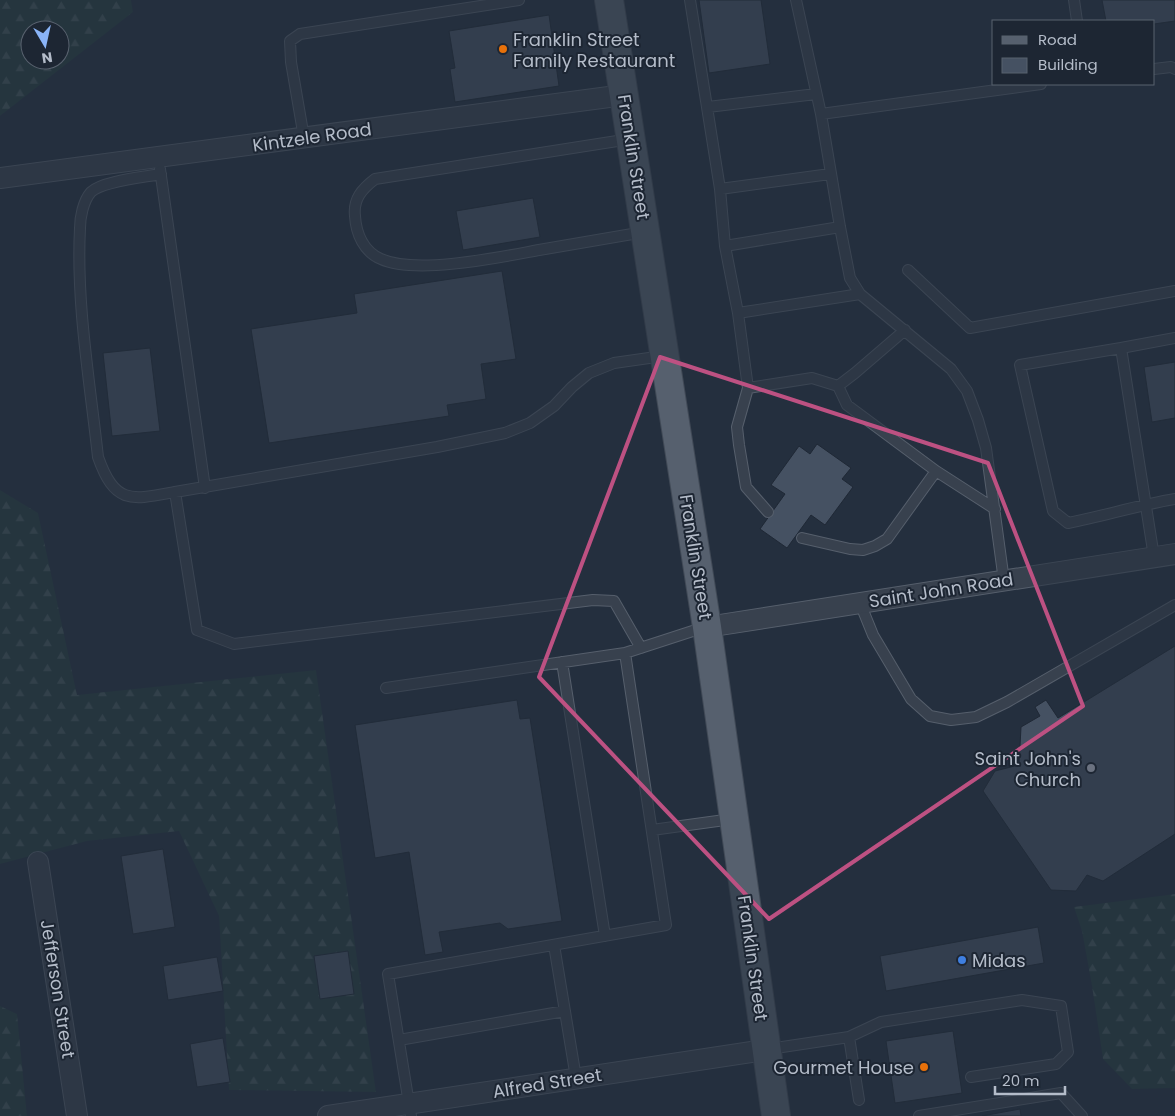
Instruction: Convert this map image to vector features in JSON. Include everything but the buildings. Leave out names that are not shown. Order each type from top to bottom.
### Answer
[{"type":"main road","name":"Franklin Street","points":[[609,0],[707,626],[765,1050],[776,1116]]},
{"type":"street","name":"Kintzele Road","points":[[0,178],[160,166],[304,138],[624,95]]},
{"type":"street","name":"Saint John Road","points":[[707,626],[1175,554]]},
{"type":"street","name":"Jefferson Street","points":[[38,862],[77,1116]]},
{"type":"street","name":"Alfred Street","points":[[337,1115],[410,1110],[576,1078],[765,1050]]},
{"type":"lane","points":[[304,138],[291,62],[290,40],[300,34],[519,0]]},
{"type":"lane","points":[[690,0],[708,107],[720,189],[725,246],[738,314],[748,388],[737,427],[739,445],[746,487],[768,512]]},
{"type":"lane","points":[[796,0],[821,114],[830,174],[850,278],[860,294],[951,369],[967,391],[986,448],[1004,581]]},
{"type":"lane","points":[[1074,0],[1077,20]]},
{"type":"lane","points":[[1155,69],[1170,67],[1175,69]]},
{"type":"lane","points":[[821,114],[1034,85]]},
{"type":"lane","points":[[708,107],[816,94]]},
{"type":"lane","points":[[631,139],[375,180],[364,187],[356,198],[354,212],[356,228],[362,242],[380,259],[396,263],[420,265],[483,260],[645,232]]},
{"type":"lane","points":[[205,488],[160,166],[91,192],[83,208],[80,227],[80,291],[98,457],[104,475],[114,488],[126,496],[142,498],[205,488],[437,447],[505,433],[530,423],[554,406],[572,386],[589,373],[614,363],[664,356]]},
{"type":"lane","points":[[720,189],[830,174]]},
{"type":"lane","points":[[725,246],[840,227]]},
{"type":"lane","points":[[908,270],[970,328],[1175,291]]},
{"type":"lane","points":[[738,314],[860,294]]},
{"type":"lane","points":[[838,386],[905,330]]},
{"type":"lane","points":[[1175,338],[1020,365],[1053,511],[1068,523],[1100,517],[1145,504],[1175,499]]},
{"type":"lane","points":[[1121,348],[1154,557]]},
{"type":"lane","points":[[748,388],[812,378],[838,386],[848,405],[936,471],[995,509]]},
{"type":"lane","points":[[802,538],[850,549],[863,550],[875,546],[887,539],[936,471]]},
{"type":"lane","points":[[175,492],[197,630],[234,644],[593,600],[614,601],[640,648]]},
{"type":"lane","points":[[860,603],[873,635],[911,699],[930,716],[951,720],[976,717],[1006,702],[1175,605]]},
{"type":"lane","points":[[386,688],[624,652],[707,626]]},
{"type":"lane","points":[[410,1110],[388,974],[666,925],[624,652]]},
{"type":"lane","points":[[562,662],[605,936]]},
{"type":"lane","points":[[652,830],[733,819]]},
{"type":"lane","points":[[554,945],[576,1078]]},
{"type":"lane","points":[[765,1050],[849,1037],[881,1022],[1022,1000],[1061,1006],[1068,1052],[1056,1064],[971,1077]]},
{"type":"lane","points":[[399,1040],[564,1011]]},
{"type":"lane","points":[[849,1037],[858,1100]]},
{"type":"lane","points":[[919,1116],[1060,1093],[1082,1116]]},
{"type":"highlighted area","points":[[660,357],[988,463],[1083,706],[769,919],[539,677]]},
{"type":"green space","points":[[0,0],[131,0],[133,12],[70,61],[70,20],[20,20],[20,70],[59,70],[0,116]]},
{"type":"green space","points":[[0,490],[38,513],[77,695],[316,670],[376,1092],[229,1090],[219,916],[179,831],[87,841],[0,864]]},
{"type":"green space","points":[[1175,894],[1175,1088],[1132,1089],[1103,1059],[1082,931],[1074,907]]},
{"type":"green space","points":[[0,1006],[17,1014],[27,1116],[0,1116]]},
{"type":"place","name":"Franklin Street Family Restaurant","points":[[503,49]]},
{"type":"place","name":"Saint John's Church","points":[[1091,768]]},
{"type":"place","name":"Midas","points":[[962,960]]},
{"type":"place","name":"Gourmet House","points":[[924,1067]]}]
